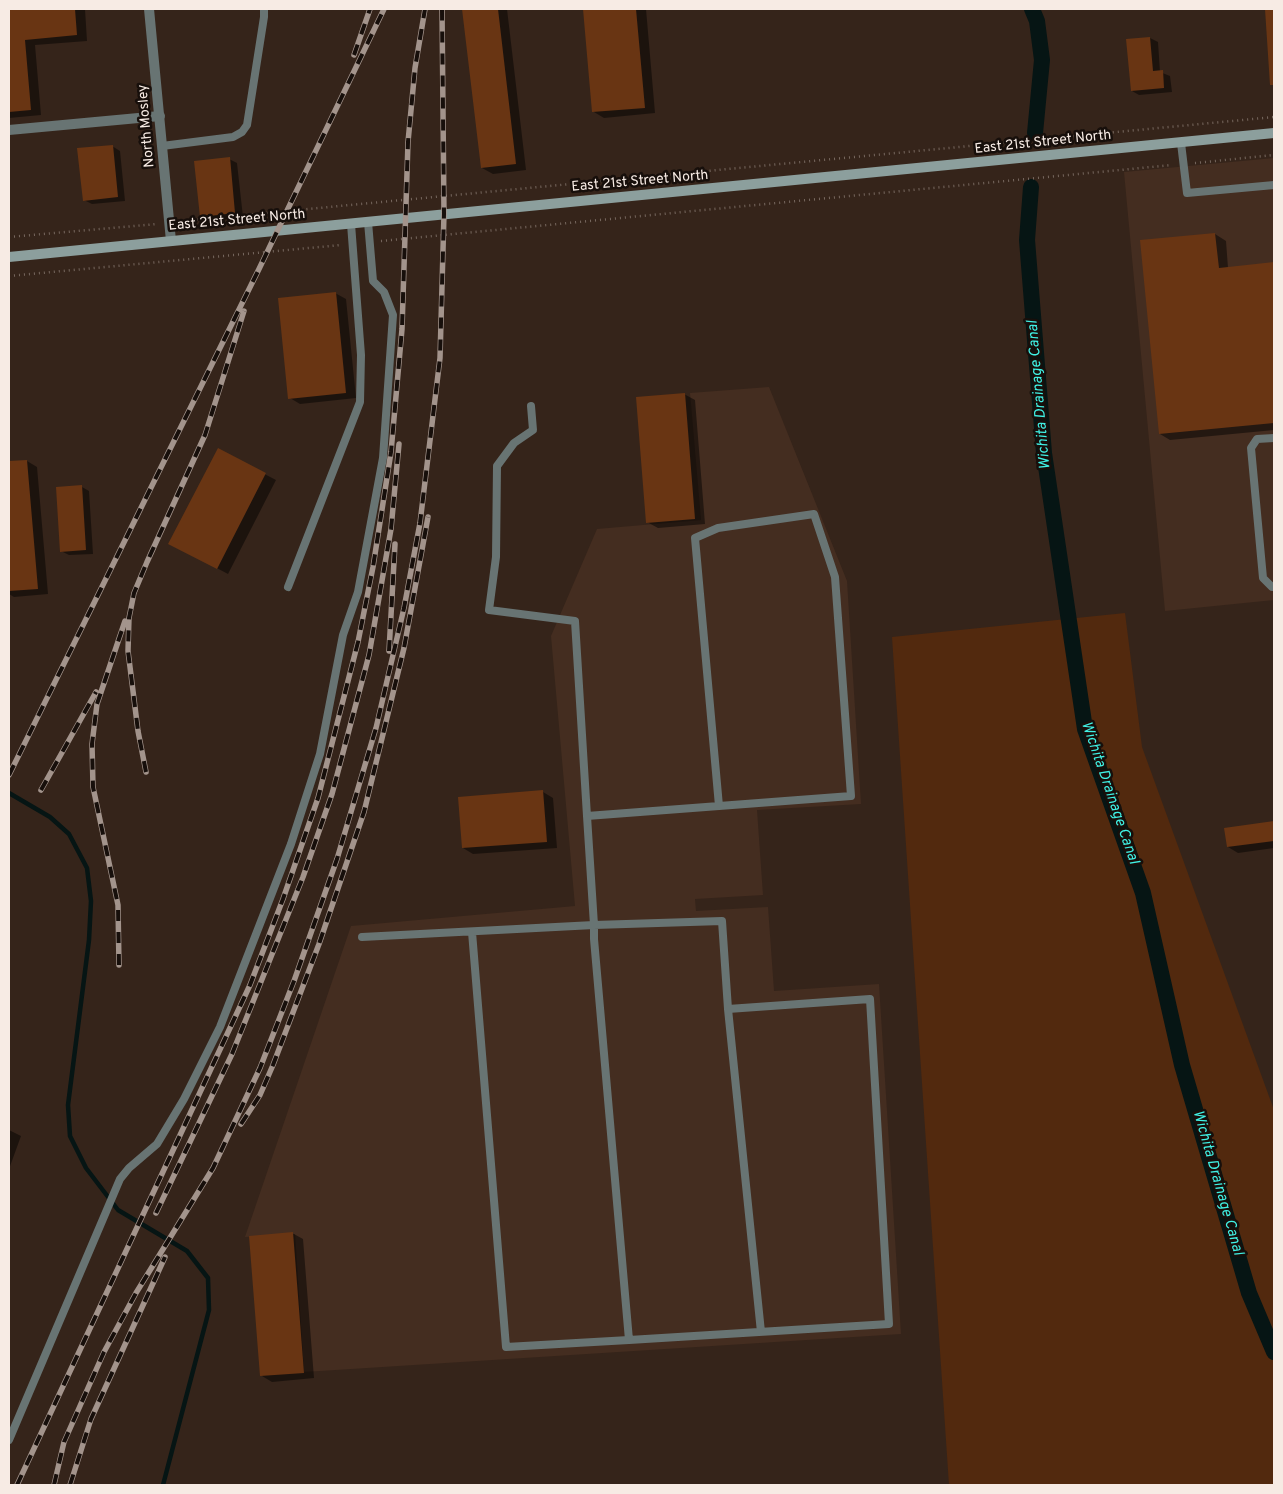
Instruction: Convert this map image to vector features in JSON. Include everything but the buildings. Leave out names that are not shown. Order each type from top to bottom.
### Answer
[{"type":"main road","name":"East 21st Street North","points":[[9,257],[1274,133]]},
{"type":"street","name":"North Mosley","points":[[149,9],[171,241]]},
{"type":"street","points":[[9,130],[160,116]]},
{"type":"lane","points":[[162,146],[233,137],[242,132],[247,125],[264,9]]},
{"type":"lane","points":[[1181,143],[1187,193],[1274,185]]},
{"type":"lane","points":[[9,1440],[100,1222],[120,1179],[129,1168],[157,1144],[184,1099],[220,1027],[291,844],[320,754],[343,635],[358,592],[383,458],[393,315],[384,292],[372,281],[368,222]]},
{"type":"lane","points":[[288,587],[360,402],[361,355],[351,224]]},
{"type":"lane","points":[[531,406],[533,430],[514,443],[497,466],[496,557],[489,610],[575,621],[594,925],[629,1340]]},
{"type":"lane","points":[[1274,438],[1257,439],[1251,448],[1263,578],[1274,587]]},
{"type":"lane","points":[[587,816],[719,806],[851,796],[835,577],[814,514],[718,528],[695,538],[719,806]]},
{"type":"lane","points":[[362,937],[594,925],[722,921],[728,1009],[761,1332]]},
{"type":"lane","points":[[472,932],[506,1347],[890,1324],[870,999],[728,1009]]},
{"type":"path","points":[[9,237],[1274,117]]},
{"type":"path","points":[[369,242],[1274,155]]},
{"type":"path","points":[[9,276],[352,244]]},
{"type":"shaded area","points":[[1274,158],[1274,600],[1165,611],[1124,172]]},
{"type":"shaded area","points":[[769,387],[847,581],[861,804],[757,810],[763,895],[695,899],[696,911],[768,907],[774,991],[879,984],[901,1334],[304,1372],[295,1234],[245,1237],[351,926],[575,906],[551,636],[597,529],[701,520],[690,393]]},
{"type":"shaded area","points":[[1125,613],[1142,747],[1274,1110],[1274,1485],[949,1485],[892,637]]},
{"type":"waterway","name":"Wichita Drainage Canal","points":[[1032,9],[1037,21],[1042,60],[1035,133]]},
{"type":"waterway","name":"Wichita Drainage Canal","points":[[1031,187],[1027,240],[1044,453],[1085,729],[1143,893],[1182,1065],[1249,1293],[1274,1352]]},
{"type":"waterway","points":[[9,793],[50,817],[69,834],[87,868],[91,901],[89,940],[68,1105],[70,1136],[86,1168],[118,1210],[187,1251],[208,1278],[209,1310],[163,1485]]},
{"type":"railway","points":[[354,55],[370,9]]},
{"type":"railway","points":[[9,775],[259,269],[384,9]]},
{"type":"railway","points":[[17,1485],[250,985],[283,899],[318,798],[358,642],[373,567],[391,452],[402,329],[408,142],[415,68],[425,9]]},
{"type":"railway","points":[[54,1485],[64,1442],[104,1352],[136,1293],[213,1168],[260,1068],[294,981],[337,859],[376,728],[404,608],[420,523],[440,358],[444,214],[442,9]]},
{"type":"railway","points":[[146,772],[138,731],[128,651],[129,618],[134,593],[205,435],[244,311]]},
{"type":"railway","points":[[156,1213],[232,1054],[303,877],[332,794],[369,655],[391,529],[399,444]]},
{"type":"railway","points":[[241,1124],[260,1095],[273,1065],[319,944],[364,812],[404,648],[428,517]]},
{"type":"railway","points":[[389,651],[395,544]]},
{"type":"railway","points":[[119,965],[118,905],[93,787],[92,744],[97,704],[125,621]]},
{"type":"railway","points":[[41,790],[96,692]]},
{"type":"railway","points":[[70,1485],[91,1419],[165,1257]]}]
